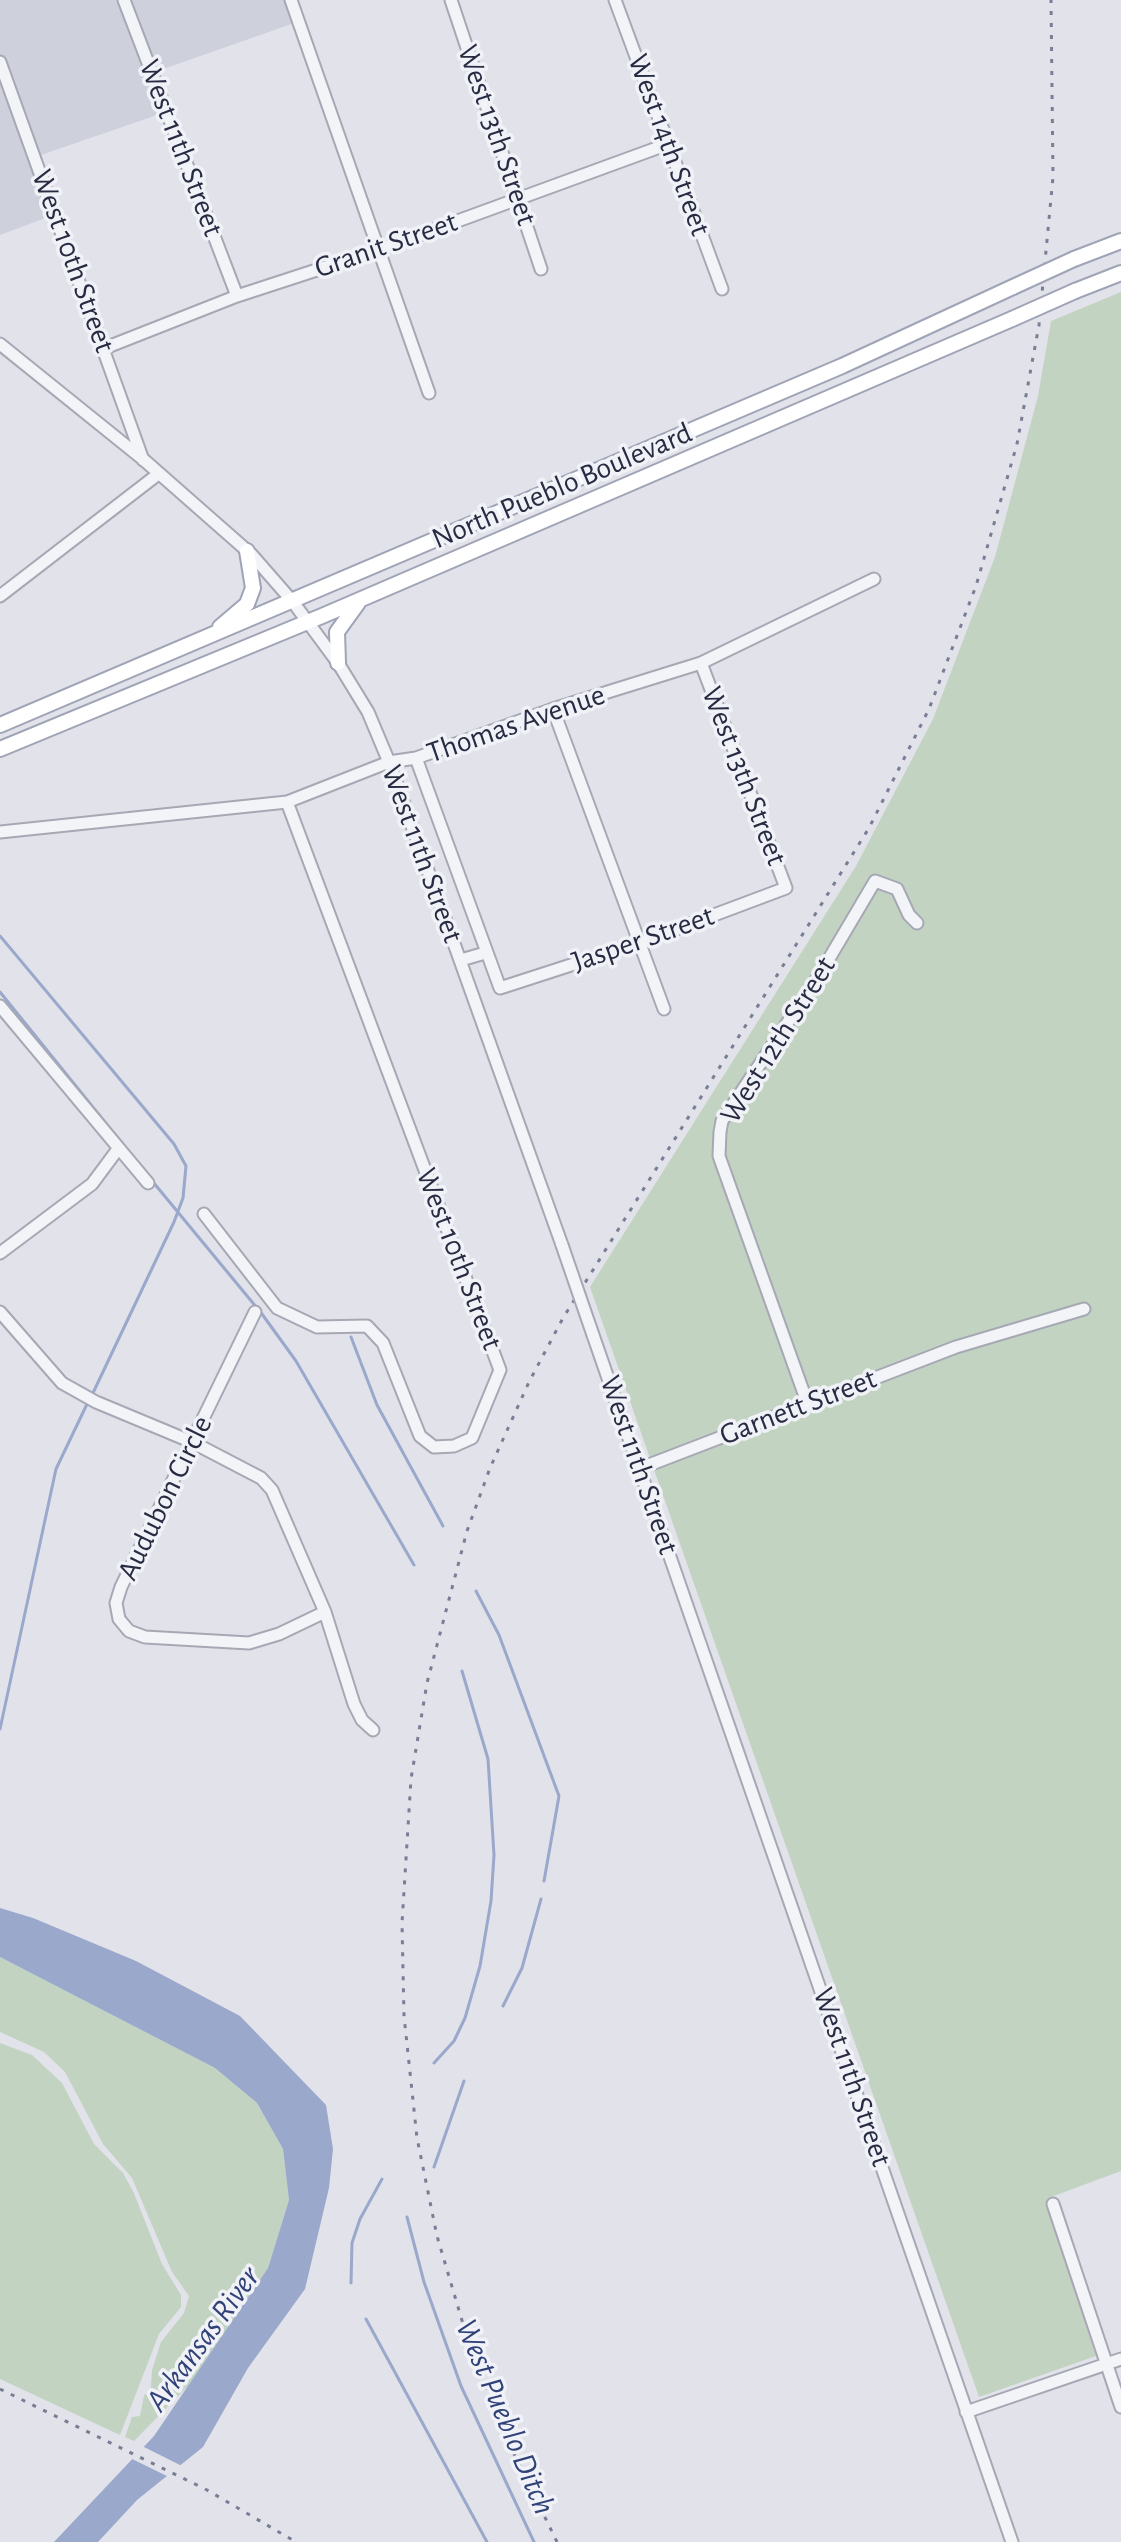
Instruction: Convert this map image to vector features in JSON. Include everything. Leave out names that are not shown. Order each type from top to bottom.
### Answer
[{"type":"main road","name":"North Pueblo Boulevard","points":[[0,725],[842,366],[1074,259],[1121,241]]},
{"type":"main road","name":"North Pueblo Boulevard","points":[[0,749],[307,623],[1121,273]]},
{"type":"main road","points":[[208,637],[247,604],[254,576],[247,551]]},
{"type":"main road","points":[[338,663],[337,632],[361,599]]},
{"type":"street","name":"West 11th Street","points":[[124,0],[237,296]]},
{"type":"street","points":[[291,0],[381,249],[429,393]]},
{"type":"street","name":"West 13th Street","points":[[451,0],[541,269]]},
{"type":"street","name":"West 14th Street","points":[[615,0],[722,289]]},
{"type":"street","name":"West 10th Street","points":[[0,62],[144,460]]},
{"type":"street","name":"Granit Street","points":[[105,348],[237,296],[381,249],[668,144]]},
{"type":"street","points":[[0,344],[144,460]]},
{"type":"street","name":"West 11th Street","points":[[144,460],[157,475],[247,551],[293,602],[338,663],[368,712],[389,762],[641,1468],[1012,2542]]},
{"type":"street","points":[[0,596],[157,475]]},
{"type":"street","name":"Thomas Avenue","points":[[0,832],[287,802],[389,762],[416,758],[553,709],[701,663],[874,579]]},
{"type":"street","name":"West 13th Street","points":[[701,663],[786,888]]},
{"type":"street","points":[[553,709],[642,942],[664,1009]]},
{"type":"street","points":[[416,758],[485,953],[461,960]]},
{"type":"street","name":"West 10th Street","points":[[204,1214],[277,1308],[317,1327],[367,1326],[383,1343],[420,1436],[434,1447],[454,1446],[472,1438],[500,1370],[287,802]]},
{"type":"street","name":"West 12th Street","points":[[807,1402],[719,1156],[722,1121],[820,974],[875,881],[897,889],[909,915],[917,923]]},
{"type":"street","name":"Jasper Street","points":[[485,953],[500,988],[642,942],[786,888]]},
{"type":"street","points":[[0,1006],[148,1183]]},
{"type":"street","points":[[0,1253],[92,1184],[118,1149]]},
{"type":"street","name":"Garnett Street","points":[[641,1468],[956,1347],[1084,1309]]},
{"type":"street","points":[[0,1312],[62,1383],[91,1399],[192,1442],[261,1478],[272,1490],[325,1612],[354,1704],[362,1720],[373,1730]]},
{"type":"street","name":"Audubon Circle","points":[[255,1312],[121,1587],[116,1603],[119,1619],[129,1631],[145,1637],[249,1643],[279,1634],[325,1612]]},
{"type":"street","points":[[1053,2204],[1121,2407]]},
{"type":"street","points":[[966,2412],[1121,2359]]},
{"type":"shaded area","points":[[0,0],[291,0],[300,21],[152,73],[166,112],[35,157],[56,214],[0,235]]},
{"type":"green space","points":[[1121,292],[1121,2171],[1051,2197],[1048,2206],[1096,2356],[979,2397],[590,1287],[856,866],[933,719],[995,557],[1038,396],[1051,321]]},
{"type":"green space","points":[[0,1957],[215,2068],[257,2103],[283,2149],[289,2200],[268,2268],[188,2386],[134,2441],[125,2437],[132,2417],[140,2416],[144,2396],[151,2387],[152,2370],[161,2342],[184,2313],[189,2296],[172,2272],[132,2178],[103,2144],[65,2072],[44,2052],[0,2032]]},
{"type":"green space","points":[[0,2043],[32,2055],[62,2083],[94,2144],[123,2173],[162,2264],[181,2295],[181,2307],[159,2334],[120,2435],[0,2379]]},
{"type":"water","points":[[0,1908],[33,1918],[136,1961],[240,2016],[326,2105],[333,2149],[329,2188],[305,2289],[248,2368],[203,2447],[137,2500],[98,2542],[54,2542],[154,2436],[268,2268],[289,2200],[283,2149],[257,2103],[215,2068],[0,1957]]},
{"type":"pier","points":[[140,2445],[184,2467],[171,2478],[128,2457]]},
{"type":"waterway","points":[[0,936],[174,1144],[186,1166],[183,1198],[174,1222],[92,1395]]},
{"type":"waterway","points":[[0,992],[121,1142]]},
{"type":"waterway","points":[[153,1182],[262,1314],[296,1361],[414,1565]]},
{"type":"waterway","name":"West Pueblo Ditch","points":[[351,1337],[377,1405],[443,1526]]},
{"type":"waterway","points":[[0,1729],[56,1469],[88,1402]]},
{"type":"waterway","name":"West Pueblo Ditch","points":[[476,1591],[499,1635],[559,1796],[544,1881]]},
{"type":"waterway","points":[[434,2063],[454,2041],[465,2018],[480,1966],[491,1901],[494,1855],[488,1759],[462,1671]]},
{"type":"waterway","name":"West Pueblo Ditch","points":[[503,2006],[522,1968],[541,1899]]},
{"type":"waterway","name":"West Pueblo Ditch","points":[[434,2167],[464,2081]]},
{"type":"waterway","points":[[351,2283],[352,2243],[360,2219],[382,2179]]},
{"type":"waterway","name":"West Pueblo Ditch","points":[[407,2217],[424,2282],[461,2386],[534,2542]]},
{"type":"waterway","points":[[366,2319],[487,2542]]},
{"type":"railway","points":[[557,2542],[501,2427],[466,2334],[437,2236],[417,2138],[404,2016],[402,1923],[411,1779],[427,1683],[467,1531],[490,1468],[529,1382],[563,1318],[869,828],[929,709],[976,586],[1017,444],[1039,325],[1053,177],[1051,0]]},
{"type":"railway","points":[[0,2389],[207,2490],[296,2542]]},
{"type":"water label","name":"Arkansas River","points":[[203,2339]]}]
